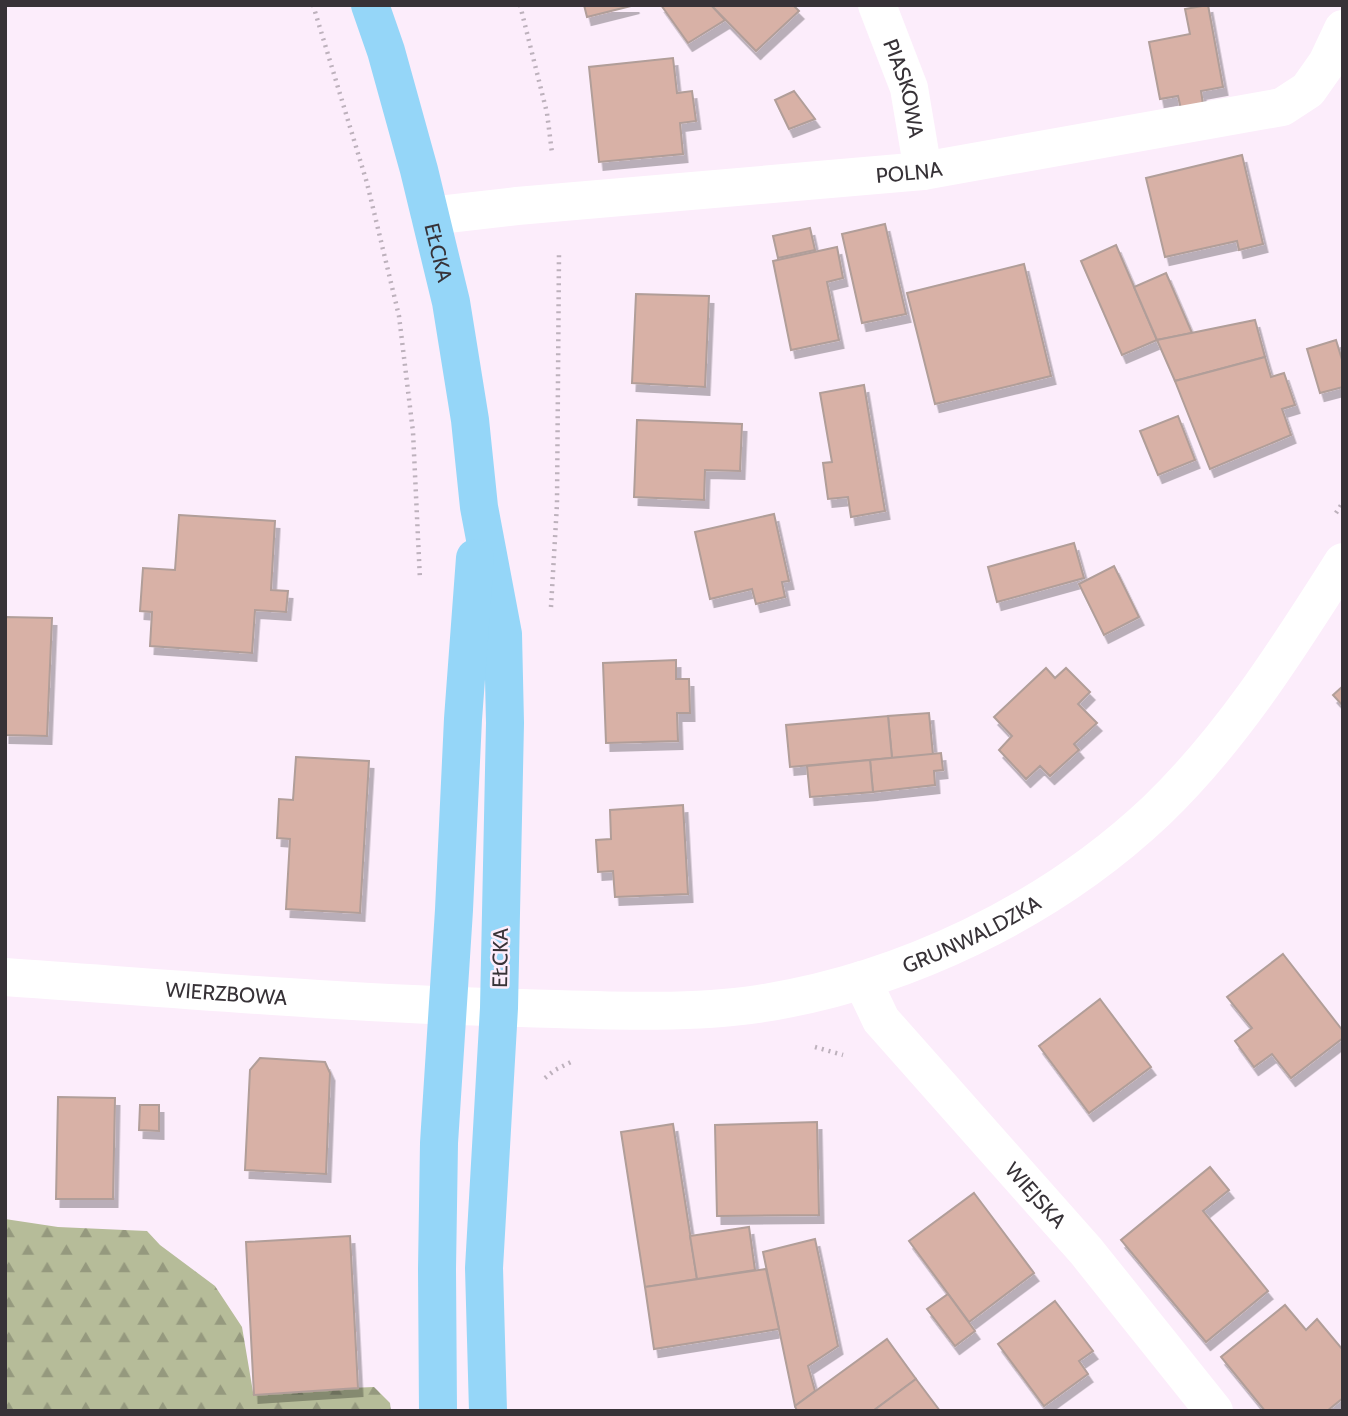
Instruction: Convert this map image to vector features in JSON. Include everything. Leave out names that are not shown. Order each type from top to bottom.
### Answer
[{"type":"main road","name":"EŁCKA","points":[[370,5],[386,51],[451,302],[470,419],[479,508],[503,634],[505,723],[499,1008],[484,1268],[488,1411]]},
{"type":"main road","name":"EŁCKA","points":[[438,1411],[439,1143],[463,719],[479,508]]},
{"type":"street","name":"PIASKOWA","points":[[877,5],[909,88],[923,171]]},
{"type":"street","name":"POLNA","points":[[430,216],[559,202],[923,171],[1282,107],[1308,90],[1327,63],[1343,29]]},
{"type":"street","name":"GRUNWALDZKA","points":[[448,1007],[716,1010],[762,1003],[862,980],[974,935],[1023,910],[1073,878],[1130,834],[1191,775],[1236,722],[1282,660],[1343,562]]},
{"type":"street","name":"WIERZBOWA","points":[[5,977],[448,1007]]},
{"type":"street","name":"WIEJSKA","points":[[862,980],[881,1020],[1086,1251],[1214,1411]]},
{"type":"path","points":[[313,5],[367,183],[399,316],[413,432],[420,592]]},
{"type":"path","points":[[520,5],[547,113],[559,202],[557,504],[550,614]]},
{"type":"path","points":[[1336,513],[1343,502]]},
{"type":"path","points":[[804,1047],[817,1047],[863,1062],[912,1055]]},
{"type":"path","points":[[536,1087],[555,1070],[576,1059]]},
{"type":"green space","points":[[5,1219],[58,1227],[147,1231],[160,1245],[215,1286],[242,1327],[253,1392],[374,1387],[390,1403],[391,1411],[5,1411]]},
{"type":"building","points":[[584,5],[635,5],[587,17]]},
{"type":"building","points":[[661,5],[711,5],[725,20],[688,43]]},
{"type":"building","points":[[711,5],[793,5],[799,11],[756,51]]},
{"type":"building","points":[[1208,5],[1223,87],[1201,91],[1203,104],[1181,109],[1178,96],[1160,99],[1149,42],[1190,34],[1185,9]]},
{"type":"building","points":[[673,58],[677,93],[692,91],[696,121],[680,123],[683,154],[599,162],[589,67]]},
{"type":"building","points":[[794,91],[815,119],[789,129],[775,100]]},
{"type":"building","points":[[1242,155],[1263,244],[1239,250],[1237,241],[1165,257],[1146,178]]},
{"type":"building","points":[[885,224],[906,314],[862,323],[842,234]]},
{"type":"building","points":[[810,228],[815,250],[778,258],[773,236]]},
{"type":"building","points":[[1116,245],[1157,340],[1122,355],[1081,261]]},
{"type":"building","points":[[837,247],[843,278],[827,282],[839,340],[791,350],[773,261]]},
{"type":"building","points":[[1024,264],[1051,376],[935,404],[907,293]]},
{"type":"building","points":[[1166,273],[1192,333],[1157,340],[1134,287]]},
{"type":"building","points":[[636,294],[709,296],[705,387],[632,383]]},
{"type":"building","points":[[1255,320],[1265,357],[1175,381],[1157,340]]},
{"type":"building","points":[[1336,340],[1343,363],[1343,387],[1320,393],[1307,349]]},
{"type":"building","points":[[1265,357],[1271,377],[1284,373],[1295,405],[1282,409],[1291,435],[1210,469],[1175,381]]},
{"type":"building","points":[[864,385],[885,511],[851,517],[848,497],[828,499],[823,463],[832,462],[820,393]]},
{"type":"building","points":[[1178,416],[1195,460],[1158,475],[1140,431]]},
{"type":"building","points":[[637,420],[742,424],[740,471],[705,470],[704,500],[634,497]]},
{"type":"building","points":[[774,514],[789,581],[782,582],[785,597],[756,604],[752,589],[710,599],[695,532]]},
{"type":"building","points":[[179,515],[275,521],[271,590],[288,591],[286,612],[255,610],[252,653],[150,646],[152,612],[140,611],[143,568],[175,570]]},
{"type":"building","points":[[1074,543],[1084,578],[997,602],[988,567]]},
{"type":"building","points":[[1114,566],[1139,617],[1104,635],[1079,584]]},
{"type":"building","points":[[5,617],[52,618],[47,736],[5,735]]},
{"type":"building","points":[[676,660],[676,679],[689,679],[690,713],[677,713],[678,741],[606,743],[603,663]]},
{"type":"building","points":[[1046,668],[1055,678],[1066,668],[1090,692],[1078,704],[1097,723],[1074,744],[1079,750],[1050,776],[1040,766],[1026,779],[999,750],[1012,736],[994,717]]},
{"type":"building","points":[[1343,686],[1343,706],[1333,695]]},
{"type":"building","points":[[929,713],[933,755],[892,758],[888,716]]},
{"type":"building","points":[[888,716],[892,758],[790,767],[786,725]]},
{"type":"building","points":[[941,753],[943,770],[934,771],[935,785],[873,792],[870,760]]},
{"type":"building","points":[[296,757],[369,761],[360,913],[286,909],[290,839],[277,838],[279,799],[293,800]]},
{"type":"building","points":[[870,760],[873,792],[810,797],[807,766]]},
{"type":"building","points":[[683,805],[688,894],[615,897],[613,871],[598,872],[596,840],[611,839],[610,810]]},
{"type":"building","points":[[1283,954],[1343,1031],[1343,1038],[1291,1078],[1272,1054],[1254,1067],[1235,1041],[1252,1028],[1227,997]]},
{"type":"building","points":[[1100,999],[1151,1067],[1089,1113],[1039,1046]]},
{"type":"building","points":[[260,1058],[325,1062],[330,1073],[326,1174],[245,1170],[250,1070]]},
{"type":"building","points":[[58,1097],[115,1098],[113,1199],[56,1199]]},
{"type":"building","points":[[140,1105],[159,1105],[159,1131],[139,1130]]},
{"type":"building","points":[[817,1122],[819,1215],[717,1216],[715,1125]]},
{"type":"building","points":[[673,1124],[697,1279],[645,1287],[621,1132]]},
{"type":"building","points":[[1210,1167],[1229,1190],[1203,1211],[1268,1291],[1206,1342],[1121,1240]]},
{"type":"building","points":[[974,1193],[1034,1273],[969,1322],[909,1241]]},
{"type":"building","points":[[749,1227],[755,1270],[697,1279],[690,1236]]},
{"type":"building","points":[[350,1236],[358,1388],[254,1395],[246,1242]]},
{"type":"building","points":[[815,1239],[838,1346],[808,1366],[815,1391],[795,1406],[763,1252]]},
{"type":"building","points":[[766,1269],[779,1329],[654,1349],[645,1287]]},
{"type":"building","points":[[948,1294],[975,1331],[955,1346],[927,1309]]},
{"type":"building","points":[[1055,1301],[1093,1351],[1079,1361],[1088,1374],[1044,1406],[998,1344]]},
{"type":"building","points":[[1285,1305],[1306,1330],[1317,1319],[1343,1350],[1343,1398],[1327,1411],[1265,1411],[1221,1357]]},
{"type":"building","points":[[887,1339],[916,1379],[873,1411],[797,1411],[795,1406]]},
{"type":"building","points":[[916,1379],[940,1411],[873,1411]]}]
